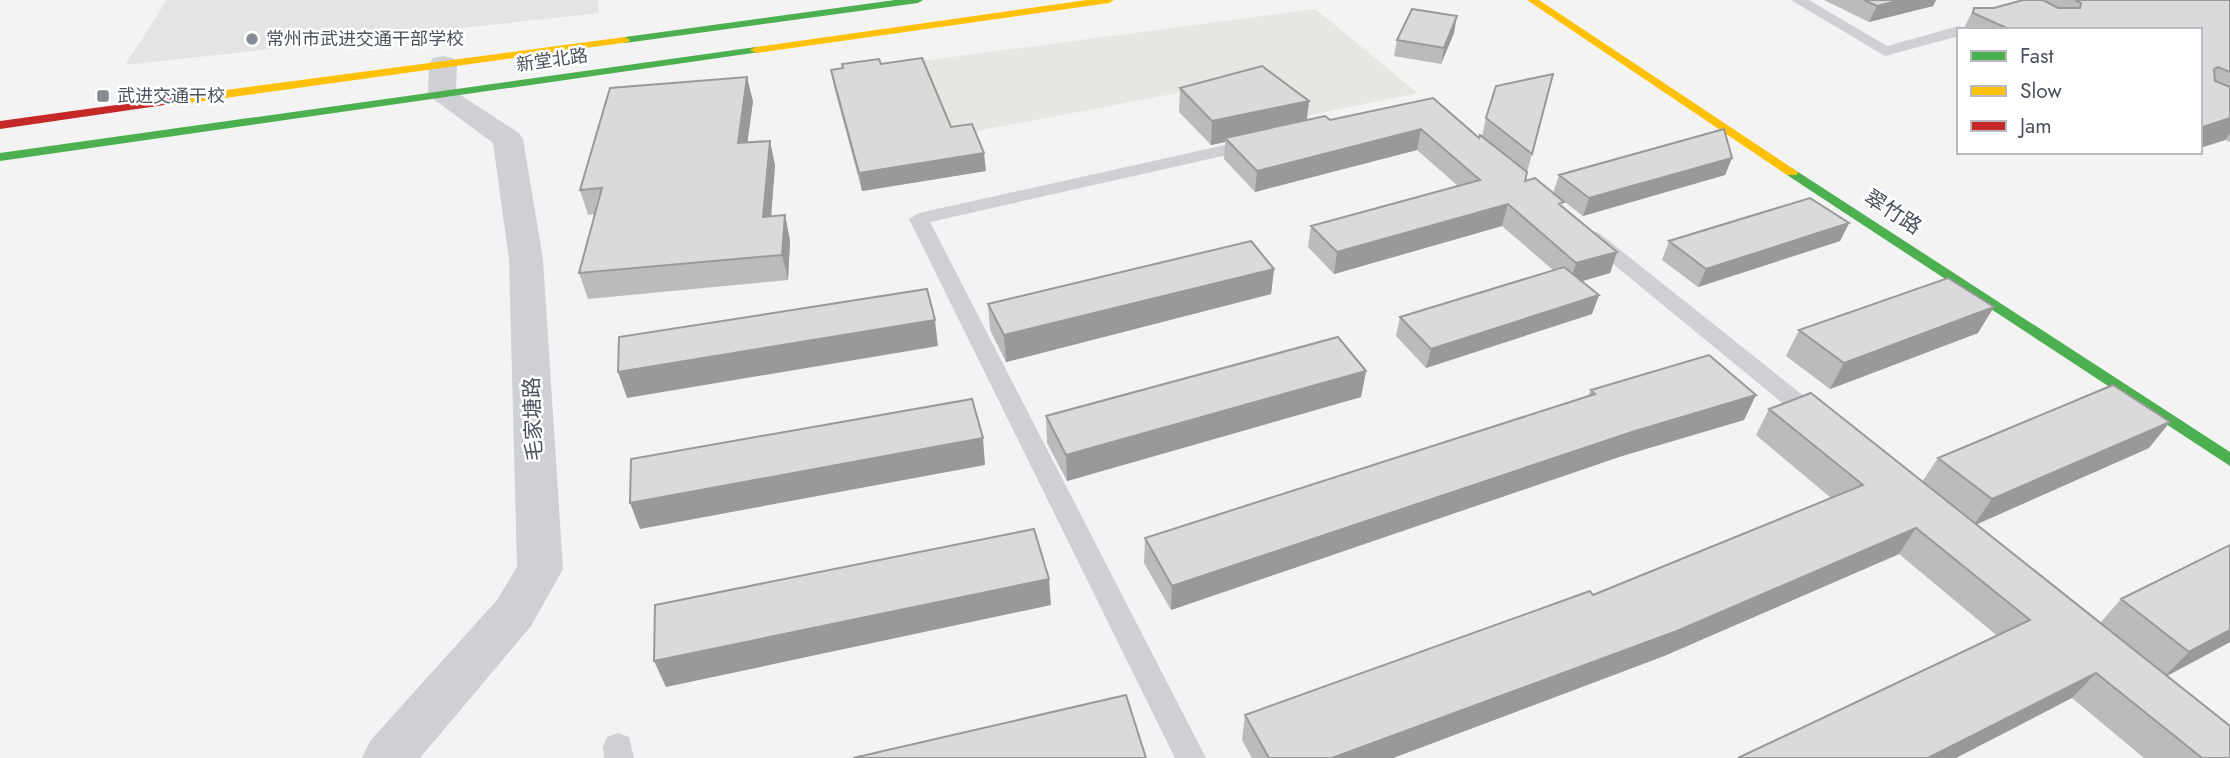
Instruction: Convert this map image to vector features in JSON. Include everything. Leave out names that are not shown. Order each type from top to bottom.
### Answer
[{"type":"main road","name":"新堂北路","points":[[0,157],[442,79],[918,0]]},
{"type":"main road","name":"新堂北路","points":[[0,125],[442,79],[1109,0]]},
{"type":"main road","name":"翠竹路","points":[[1532,0],[2230,460]]},
{"type":"street","name":"毛家塘路","points":[[388,758],[514,613],[540,569],[526,259],[509,139],[442,79]]},
{"type":"lane","points":[[1797,0],[1885,51],[1957,31]]},
{"type":"lane","points":[[1192,758],[919,219],[1268,141]]},
{"type":"lane","points":[[1580,227],[1829,429]]},
{"type":"shaded area","name":"常州市武进交通干部学校","points":[[167,0],[598,0],[599,13],[125,65]]},
{"type":"shaded area","points":[[1315,9],[1418,93],[1306,116],[1262,77],[951,136],[921,61]]},
{"type":"building","points":[[1864,0],[1901,0],[1877,6]]},
{"type":"building","points":[[2023,0],[2043,0],[2058,8],[2080,8],[2081,3],[2075,0],[2230,0],[2230,72],[2218,67],[2214,69],[2215,81],[2230,87],[2230,118],[2202,127],[2202,28],[2007,28],[1973,13],[1974,8],[1994,8]]},
{"type":"building","points":[[1412,9],[1457,16],[1444,48],[1397,40]]},
{"type":"building","points":[[922,58],[951,127],[972,124],[984,153],[859,173],[831,70],[843,68],[842,64],[879,59],[881,64]]},
{"type":"building","points":[[1262,66],[1309,101],[1212,121],[1180,88]]},
{"type":"building","points":[[1553,74],[1532,154],[1486,118],[1496,86]]},
{"type":"building","points":[[747,77],[738,143],[770,141],[763,217],[785,215],[782,255],[579,273],[602,188],[580,190],[610,88]]},
{"type":"building","points":[[1433,98],[1479,138],[1480,135],[1527,172],[1525,181],[1535,178],[1564,202],[1559,204],[1617,252],[1576,263],[1508,204],[1337,252],[1311,226],[1480,180],[1421,129],[1257,171],[1225,138],[1325,116],[1330,120]]},
{"type":"building","points":[[1724,129],[1732,158],[1589,198],[1559,175]]},
{"type":"building","points":[[1810,198],[1849,223],[1706,269],[1669,241]]},
{"type":"building","points":[[1251,241],[1274,269],[1004,335],[988,304]]},
{"type":"building","points":[[1564,267],[1599,295],[1431,349],[1400,317]]},
{"type":"building","points":[[1948,278],[1994,307],[1844,363],[1799,330]]},
{"type":"building","points":[[927,289],[935,320],[618,372],[619,337]]},
{"type":"building","points":[[1338,337],[1366,371],[1066,455],[1046,416]]},
{"type":"building","points":[[1709,355],[1756,395],[1632,432],[1172,586],[1145,538],[1595,394],[1591,390]]},
{"type":"building","points":[[2113,385],[2170,422],[1992,499],[1938,458]]},
{"type":"building","points":[[1811,393],[2230,726],[2230,758],[2202,758],[2096,673],[1928,758],[1738,758],[2030,620],[1916,528],[1677,631],[1332,758],[1269,758],[1245,715],[1590,591],[1593,595],[1863,485],[1769,409]]},
{"type":"building","points":[[972,399],[983,438],[630,503],[631,459]]},
{"type":"building","points":[[1034,529],[1049,579],[654,661],[655,605]]},
{"type":"building","points":[[2230,545],[2230,630],[2189,652],[2121,599]]},
{"type":"building","points":[[1126,695],[1146,758],[853,758]]},
{"type":"traffic: fast","points":[[625,40],[918,0]]},
{"type":"traffic: fast","points":[[0,157],[756,50]]},
{"type":"traffic: fast","points":[[1792,172],[2230,460]]},
{"type":"traffic: slow","points":[[756,50],[1109,0]]},
{"type":"traffic: slow","points":[[1532,0],[1792,172]]},
{"type":"traffic: slow","points":[[174,101],[625,40]]},
{"type":"traffic: jam","points":[[0,125],[174,101]]},
{"type":"place","name":"常州市武进交通干部学校","points":[[252,39]]},
{"type":"place","name":"武进交通干校","points":[[103,96]]}]
